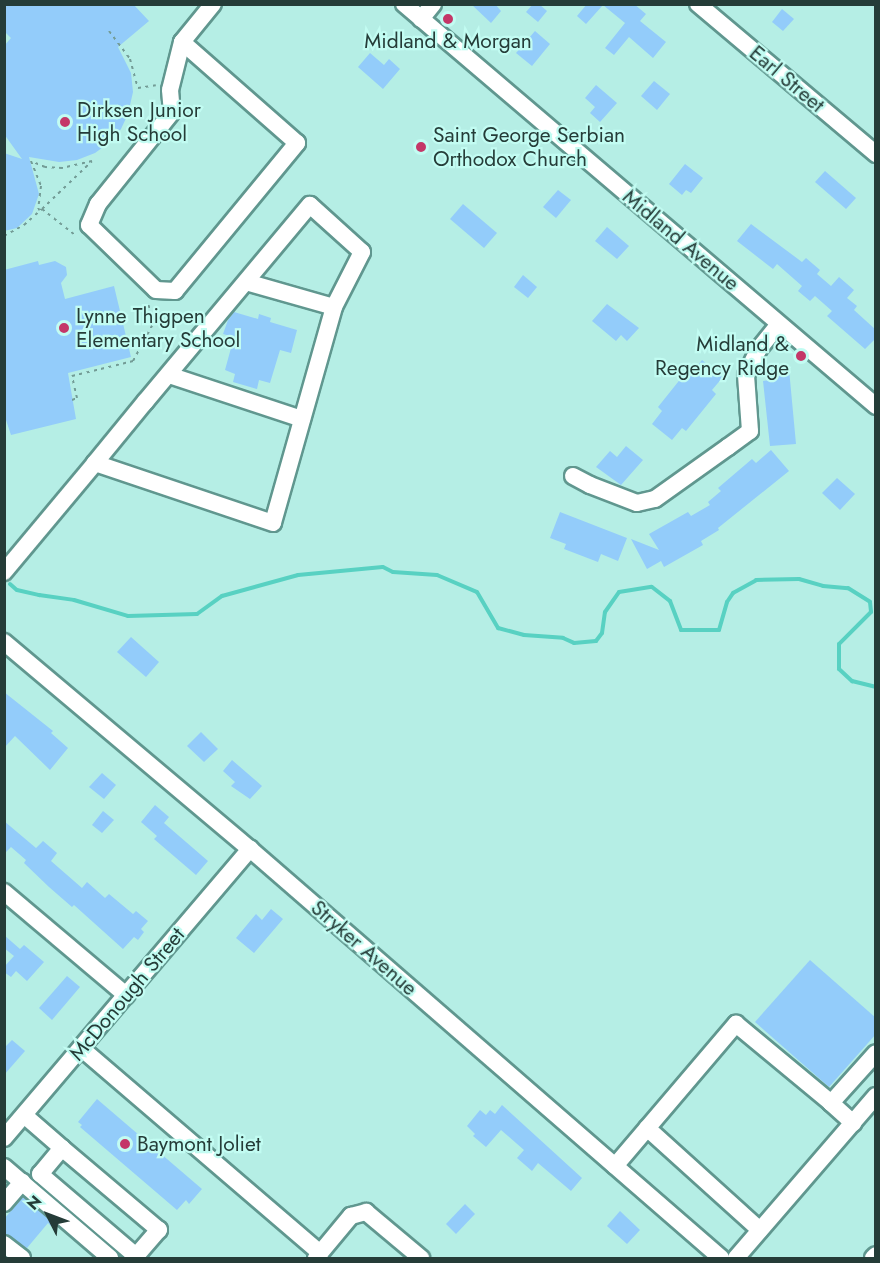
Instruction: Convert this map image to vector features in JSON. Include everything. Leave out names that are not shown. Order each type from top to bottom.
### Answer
[{"type":"street","points":[[182,42],[297,143],[175,291],[156,290],[89,225],[98,204],[172,112],[170,90],[182,42],[213,4]]},
{"type":"street","name":"Midland Avenue","points":[[404,4],[876,406]]},
{"type":"street","points":[[421,19],[433,4]]},
{"type":"street","name":"Earl Street","points":[[698,4],[876,154]]},
{"type":"street","points":[[4,572],[310,205],[362,252],[334,307],[273,523],[95,463]]},
{"type":"street","points":[[246,282],[334,307]]},
{"type":"street","points":[[573,476],[637,503],[655,499],[750,431],[745,389],[746,375],[758,350],[779,324]]},
{"type":"street","points":[[169,375],[302,419]]},
{"type":"street","name":"Stryker Avenue","points":[[4,642],[250,849],[721,1258]]},
{"type":"street","name":"McDonough Street","points":[[5,1137],[250,849]]},
{"type":"street","points":[[4,892],[126,995]]},
{"type":"street","points":[[615,1166],[736,1024],[853,1123]]},
{"type":"street","points":[[81,1048],[318,1256],[351,1216],[366,1212],[421,1258]]},
{"type":"street","points":[[831,1103],[876,1053]]},
{"type":"street","points":[[735,1258],[876,1096]]},
{"type":"street","points":[[24,1115],[159,1230],[136,1256],[40,1174],[62,1148]]},
{"type":"street","points":[[647,1128],[760,1230]]},
{"type":"street","points":[[4,1167],[110,1258]]},
{"type":"street","points":[[4,1203],[22,1182]]},
{"type":"street","points":[[4,1244],[22,1258]]},
{"type":"street","points":[[873,1258],[876,1255]]},
{"type":"path","points":[[109,31],[130,59],[138,88],[156,85]]},
{"type":"path","points":[[4,236],[17,232],[41,209],[92,160],[62,168],[45,167],[31,161],[41,186],[38,209],[41,209],[75,235]]},
{"type":"path","points":[[72,400],[77,398],[72,376],[133,361],[154,322],[151,307],[146,299]]},
{"type":"building","name":"Dirksen Junior High School","points":[[9,4],[133,4],[149,21],[118,47],[131,73],[133,92],[128,114],[121,129],[110,142],[95,153],[77,160],[59,162],[29,157],[39,194],[32,214],[17,228],[4,231],[4,153],[22,159],[4,134],[4,46],[11,38],[4,31],[4,8]]},
{"type":"building","points":[[471,4],[495,4],[501,11],[491,23]]},
{"type":"building","points":[[533,4],[539,4],[547,11],[538,22],[526,12]]},
{"type":"building","points":[[587,4],[634,4],[646,14],[640,21],[666,42],[653,58],[629,37],[614,55],[605,48],[625,23],[603,5],[586,24],[577,16]]},
{"type":"building","points":[[782,9],[794,19],[783,31],[772,22]]},
{"type":"building","points":[[535,31],[550,44],[532,66],[516,53]]},
{"type":"building","points":[[370,53],[384,65],[389,59],[400,69],[383,89],[358,67]]},
{"type":"building","points":[[654,81],[670,94],[657,110],[641,96]]},
{"type":"building","points":[[596,85],[617,103],[600,122],[590,113],[595,107],[585,98]]},
{"type":"building","points":[[685,164],[703,178],[691,193],[686,190],[682,195],[669,184]]},
{"type":"building","points":[[825,171],[856,198],[846,209],[815,182]]},
{"type":"building","points":[[558,190],[571,200],[556,218],[543,207]]},
{"type":"building","points":[[463,204],[497,233],[484,248],[450,219]]},
{"type":"building","points":[[751,224],[802,262],[806,258],[820,270],[817,274],[831,286],[839,277],[854,290],[847,298],[857,306],[854,310],[876,330],[876,338],[865,349],[827,316],[832,311],[815,296],[810,301],[798,291],[802,286],[777,264],[773,269],[737,241]]},
{"type":"building","points":[[607,227],[629,246],[617,259],[595,241]]},
{"type":"building","name":"Lynne Thigpen Elementary School","points":[[38,261],[39,265],[55,261],[66,267],[67,275],[61,283],[65,299],[114,286],[131,357],[68,373],[76,419],[11,435],[4,414],[4,270]]},
{"type":"building","points":[[523,275],[537,287],[528,298],[514,287]]},
{"type":"building","points":[[607,304],[639,328],[627,341],[621,335],[616,341],[592,321]]},
{"type":"building","points":[[234,312],[258,319],[259,314],[271,318],[270,322],[297,330],[291,353],[280,350],[270,383],[259,380],[257,389],[233,382],[235,374],[225,370],[234,337],[223,334]]},
{"type":"building","points":[[702,360],[723,377],[712,390],[716,394],[686,431],[682,428],[672,440],[652,424],[662,411],[658,407],[686,372],[690,375]]},
{"type":"building","points":[[789,369],[796,444],[770,446],[763,381],[769,380],[768,371]]},
{"type":"building","points":[[626,446],[643,460],[621,485],[596,467],[610,451],[617,457]]},
{"type":"building","points":[[771,450],[789,471],[718,528],[719,530],[701,541],[703,545],[664,567],[661,561],[647,569],[631,539],[659,550],[649,534],[688,512],[691,516],[710,505],[708,502],[721,491],[718,488],[752,459],[756,463]]},
{"type":"building","points":[[837,478],[855,494],[840,510],[822,493]]},
{"type":"building","points":[[560,512],[627,538],[618,561],[601,554],[598,562],[564,549],[566,544],[550,538]]},
{"type":"building","points":[[131,637],[159,662],[146,677],[117,652]]},
{"type":"building","points":[[4,692],[53,731],[51,733],[68,748],[50,770],[15,736],[4,748]]},
{"type":"building","points":[[201,732],[218,749],[204,762],[187,746]]},
{"type":"building","points":[[232,760],[262,786],[250,799],[231,786],[235,782],[223,771]]},
{"type":"building","points":[[102,773],[116,785],[104,799],[89,787]]},
{"type":"building","points":[[155,805],[169,817],[164,823],[208,861],[196,875],[154,839],[157,836],[141,822]]},
{"type":"building","points":[[103,811],[114,820],[102,833],[92,825]]},
{"type":"building","points":[[4,821],[36,848],[43,841],[57,853],[51,861],[82,888],[87,882],[105,898],[109,894],[133,914],[136,911],[148,921],[141,929],[144,932],[138,940],[134,937],[123,949],[74,905],[72,907],[49,887],[24,863],[26,860],[11,847],[4,854]]},
{"type":"building","points":[[271,909],[283,919],[254,953],[236,938],[256,914],[262,920]]},
{"type":"building","points":[[4,935],[20,949],[24,945],[44,962],[27,981],[16,971],[11,977],[4,972],[4,967],[14,956],[4,948]]},
{"type":"building","points":[[810,960],[876,1018],[876,1034],[829,1087],[755,1022]]},
{"type":"building","points":[[67,976],[80,987],[52,1020],[39,1008]]},
{"type":"building","points":[[12,1040],[25,1051],[4,1075],[4,1048]]},
{"type":"building","name":"Baymont Joliet","points":[[97,1099],[202,1189],[189,1204],[186,1200],[177,1210],[80,1127],[82,1125],[78,1122]]},
{"type":"building","points":[[502,1105],[582,1178],[571,1191],[538,1163],[532,1171],[517,1158],[524,1150],[501,1130],[486,1147],[473,1136],[475,1134],[467,1126],[480,1110],[486,1115],[490,1110],[495,1114]]},
{"type":"building","points":[[23,1197],[53,1223],[51,1226],[48,1223],[27,1248],[4,1234],[4,1219]]},
{"type":"building","points":[[465,1204],[475,1214],[456,1234],[446,1224]]},
{"type":"building","points":[[620,1211],[640,1230],[627,1244],[607,1226]]},
{"type":"waterway","points":[[10,584],[17,590],[74,600],[128,616],[197,614],[222,596],[298,575],[383,567],[393,572],[437,575],[477,592],[498,628],[524,635],[563,638],[574,643],[596,641],[602,633],[605,612],[619,592],[652,587],[670,601],[681,630],[719,630],[727,602],[733,593],[756,580],[799,579],[823,586],[848,588],[870,602],[871,612],[839,644],[839,669],[852,681],[876,687]]},
{"type":"place","name":"Midland & Morgan","points":[[448,19]]},
{"type":"place","name":"Dirksen Junior High School","points":[[65,122]]},
{"type":"place","name":"Saint George Serbian Orthodox Church","points":[[421,147]]},
{"type":"place","name":"Lynne Thigpen Elementary School","points":[[64,328]]},
{"type":"place","name":"Midland & Regency Ridge","points":[[801,356]]},
{"type":"place","name":"Baymont Joliet","points":[[125,1144]]}]
